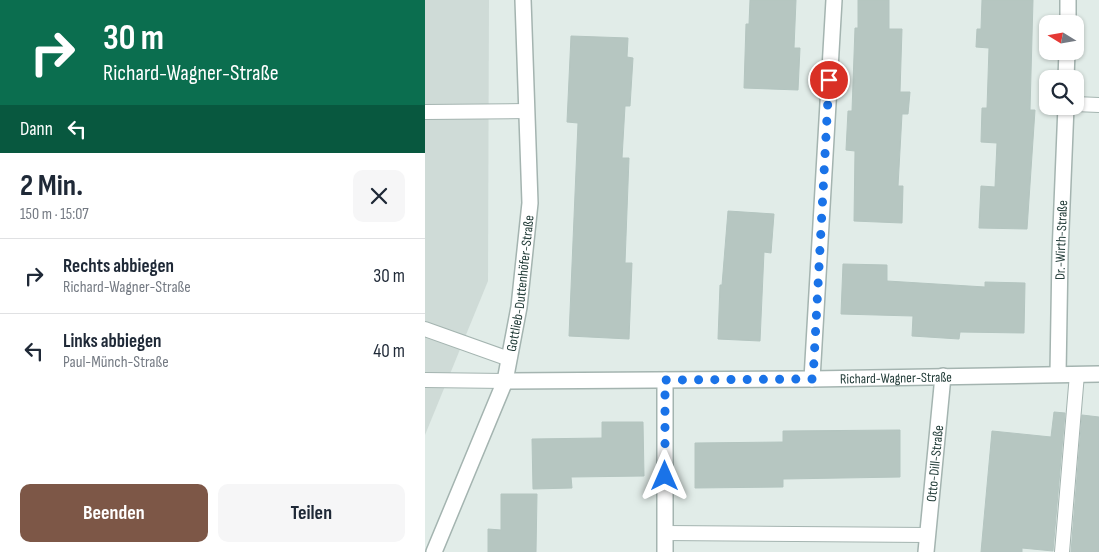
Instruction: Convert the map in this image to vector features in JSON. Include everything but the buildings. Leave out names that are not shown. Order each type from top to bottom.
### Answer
[{"type":"street","name":"Gottlieb-Duttenhöfer-Straße","points":[[434,552],[505,381],[519,307],[529,203],[523,0]]},
{"type":"street","points":[[813,379],[834,0]]},
{"type":"street","points":[[1068,15],[1069,0]]},
{"type":"street","name":"Dr.-Wirth-Straße","points":[[1058,374],[1060,254],[1066,115]]},
{"type":"street","name":"Richard-Wagner-Straße","points":[[505,381],[813,379],[1099,374]]},
{"type":"street","name":"Otto-Dill-Straße","points":[[925,552],[943,376]]},
{"type":"street","points":[[665,380],[665,552]]},
{"type":"lane","points":[[1084,104],[1099,105]]},
{"type":"lane","points":[[425,112],[527,110]]},
{"type":"lane","points":[[425,329],[509,359]]},
{"type":"lane","points":[[1062,552],[1077,374]]},
{"type":"lane","points":[[425,380],[505,381]]},
{"type":"lane","points":[[665,533],[927,535]]},
{"type":"shaded area","points":[[425,0],[489,0],[488,281],[425,435]]},
{"type":"route","points":[[665,476],[665,380],[813,379],[829,80]]}]
